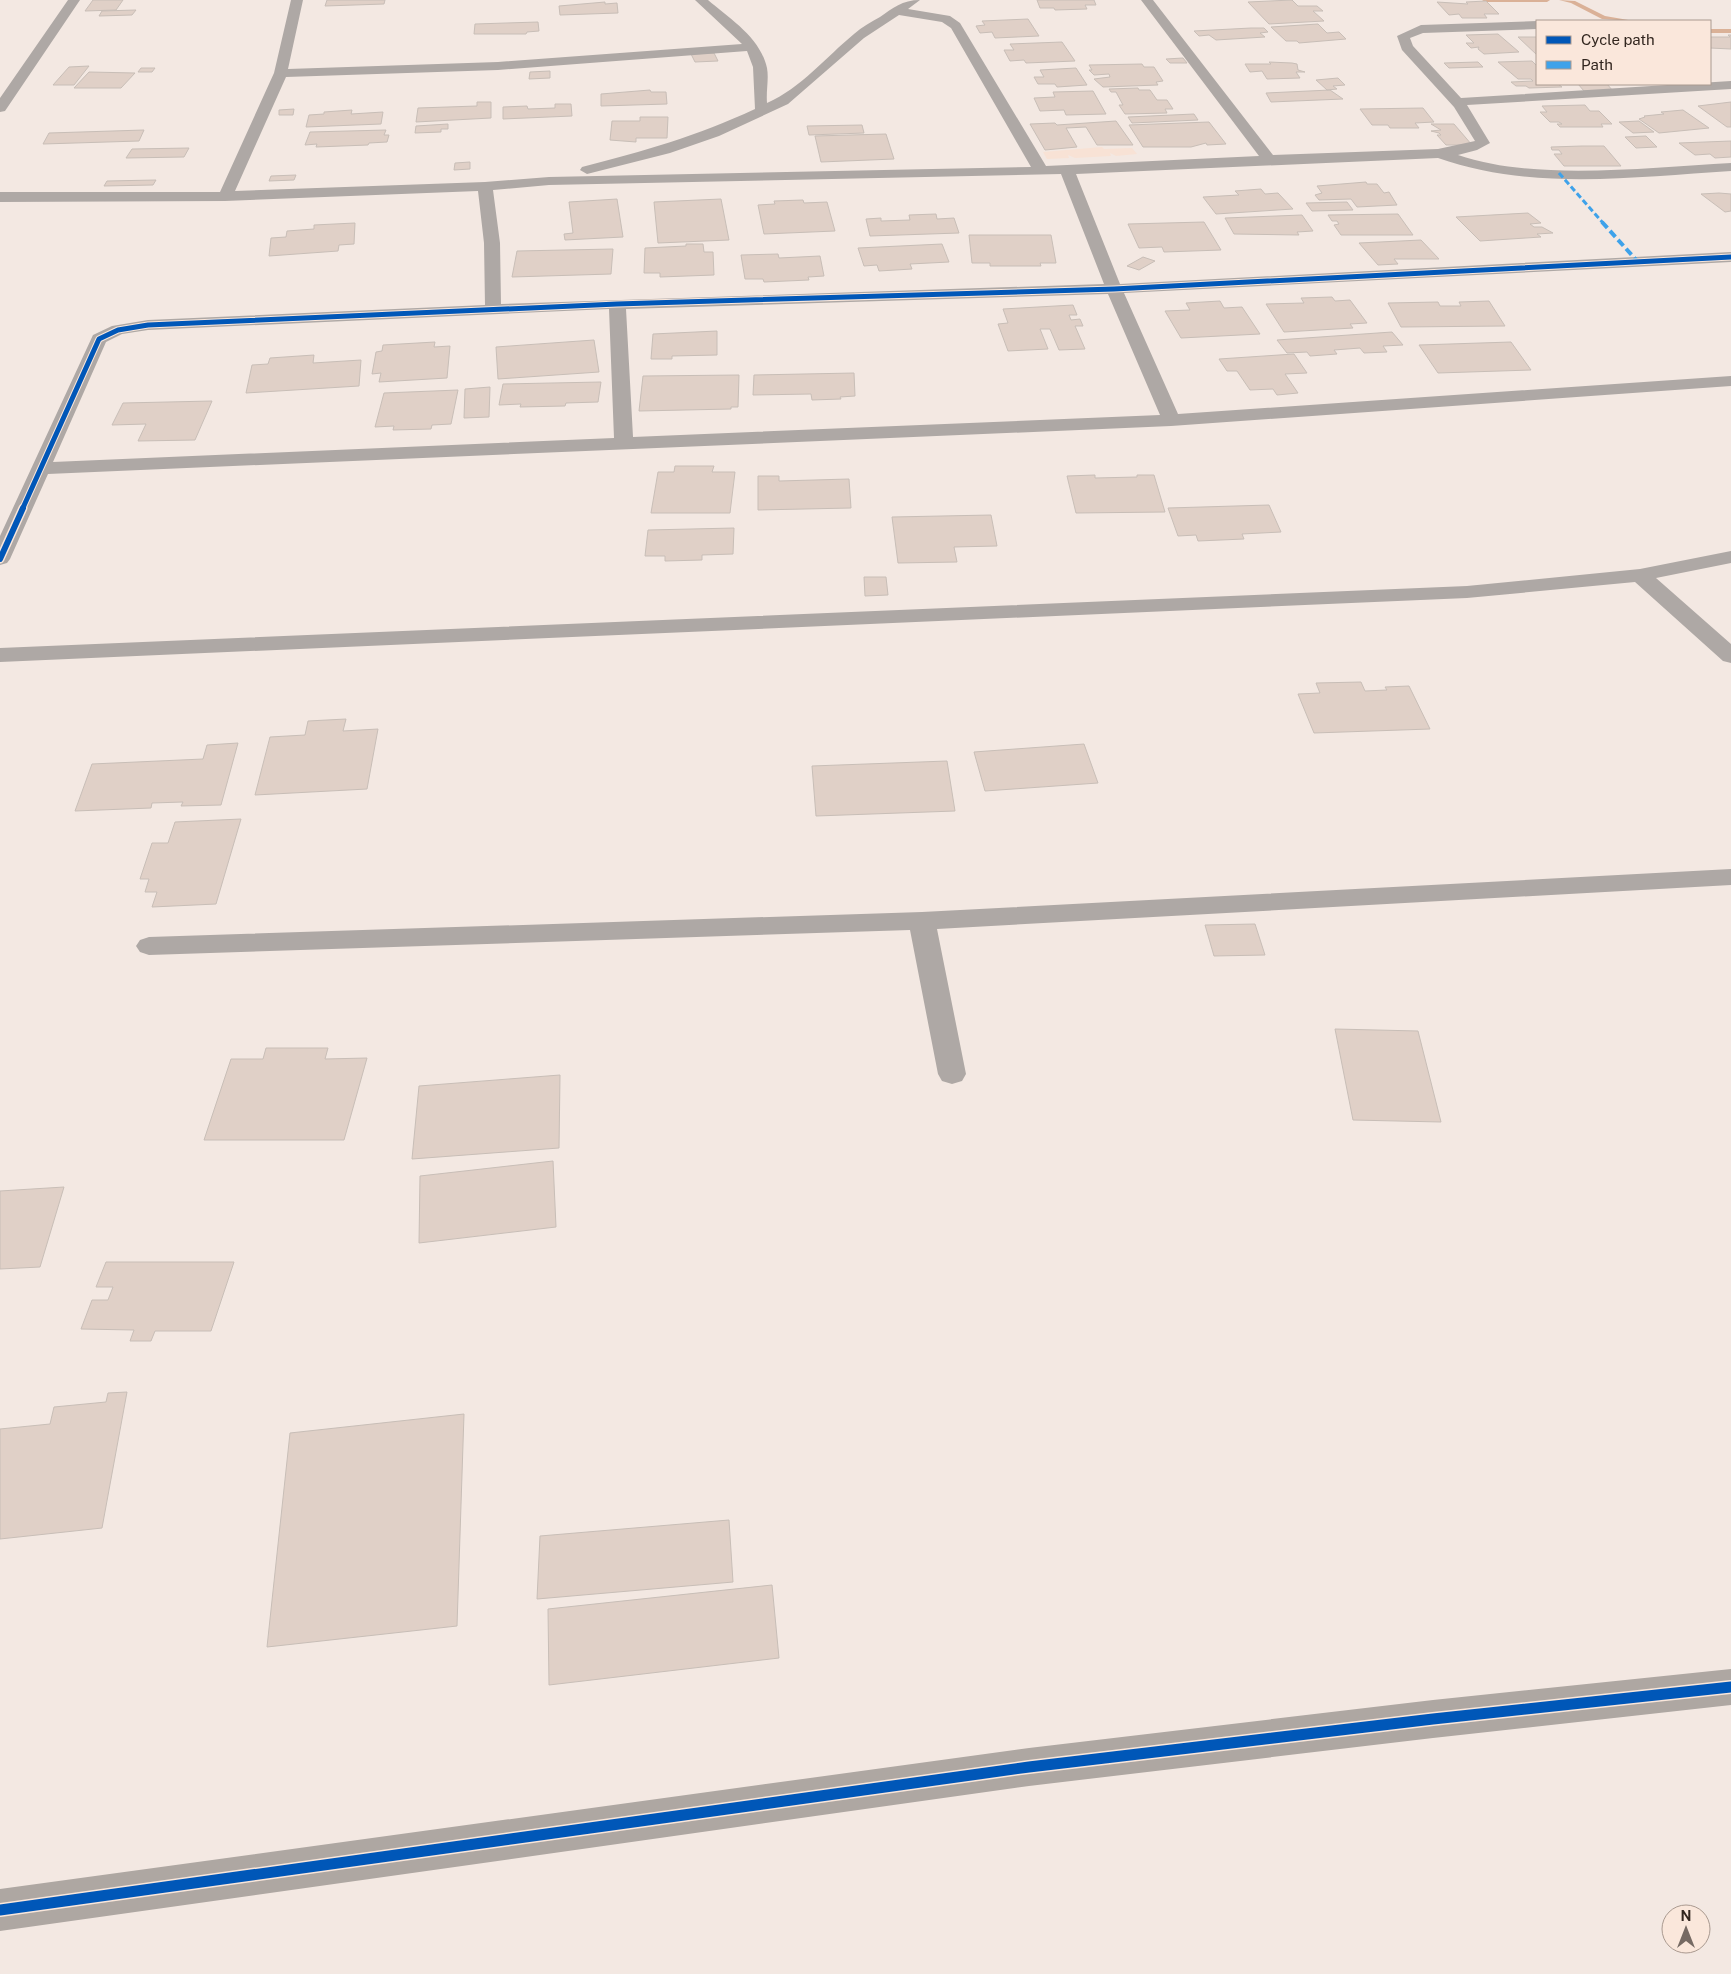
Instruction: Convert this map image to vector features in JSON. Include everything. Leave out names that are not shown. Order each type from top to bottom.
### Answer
[{"type":"street","points":[[0,107],[74,0]]},
{"type":"street","points":[[225,196],[281,73],[297,0]]},
{"type":"street","points":[[701,0],[734,28],[751,47],[760,67],[758,96],[762,110]]},
{"type":"street","points":[[549,181],[665,150],[714,133],[782,101],[805,84],[860,35],[914,0]]},
{"type":"street","points":[[1147,0],[1270,162]]},
{"type":"street","points":[[894,12],[946,19],[956,26],[1041,171]]},
{"type":"street","points":[[0,197],[225,196],[485,186],[549,181],[1041,171],[1270,162],[1392,154],[1443,155],[1484,143],[1479,132],[1456,102],[1407,47],[1403,36],[1420,29],[1536,25]]},
{"type":"street","points":[[281,73],[498,66],[751,47]]},
{"type":"street","points":[[1456,102],[1731,85]]},
{"type":"street","points":[[1443,155],[1478,166],[1531,172],[1596,174],[1731,167]]},
{"type":"street","points":[[1067,170],[1114,289],[1171,420]]},
{"type":"street","points":[[485,186],[492,243],[493,309]]},
{"type":"street","points":[[0,559],[99,339],[118,330],[148,325],[493,309],[1114,289],[1731,257]]},
{"type":"street","points":[[617,304],[624,444]]},
{"type":"street","points":[[42,468],[1171,420],[1731,381]]},
{"type":"street","points":[[0,655],[1467,592],[1640,575],[1731,557]]},
{"type":"street","points":[[1640,575],[1731,656]]},
{"type":"street","points":[[149,946],[922,921],[1731,877]]},
{"type":"street","points":[[922,921],[952,1074]]},
{"type":"street","points":[[0,1910],[1029,1768],[1433,1719],[1731,1686]]},
{"type":"shaded area","points":[[1102,147],[1104,149],[1132,148],[1137,154],[1116,156],[1110,153],[1111,156],[1075,158],[1068,155],[1069,158],[1047,159],[1043,152]]},
{"type":"building","points":[[93,0],[123,0],[116,10],[85,11]]},
{"type":"building","points":[[327,0],[385,0],[384,4],[325,6]]},
{"type":"building","points":[[1037,0],[1094,0],[1096,5],[1085,5],[1087,9],[1055,10],[1054,8],[1040,8]]},
{"type":"building","points":[[1292,0],[1298,6],[1317,6],[1323,11],[1313,11],[1324,21],[1269,24],[1248,2]]},
{"type":"building","points":[[1486,1],[1499,14],[1484,14],[1487,18],[1462,18],[1459,14],[1449,15],[1437,2],[1468,4],[1466,2]]},
{"type":"building","points":[[605,2],[605,4],[617,3],[618,13],[560,15],[559,6]]},
{"type":"building","points":[[136,10],[132,15],[99,16],[102,11]]},
{"type":"building","points":[[1028,19],[1039,36],[995,38],[992,32],[980,33],[976,26],[985,25],[982,21]]},
{"type":"building","points":[[538,22],[539,31],[527,32],[526,34],[474,34],[475,24]]},
{"type":"building","points":[[1318,24],[1327,33],[1339,32],[1346,39],[1299,43],[1297,41],[1286,41],[1271,27]]},
{"type":"building","points":[[1264,28],[1268,32],[1260,33],[1265,37],[1216,40],[1209,35],[1199,36],[1194,31]]},
{"type":"building","points":[[1498,34],[1519,52],[1484,54],[1478,49],[1479,47],[1471,48],[1466,43],[1474,43],[1466,35]]},
{"type":"building","points":[[1728,35],[1731,35],[1731,49],[1711,48],[1711,37],[1730,37]]},
{"type":"building","points":[[1518,37],[1536,37],[1536,54]]},
{"type":"building","points":[[1062,42],[1075,61],[1026,63],[1024,60],[1010,61],[1004,50],[1014,50],[1010,44]]},
{"type":"building","points":[[714,53],[718,61],[695,62],[691,54]]},
{"type":"building","points":[[1183,58],[1187,63],[1170,63],[1166,59]]},
{"type":"building","points":[[1532,61],[1536,65],[1536,85],[1559,85],[1562,87],[1529,88],[1526,86],[1516,86],[1511,82],[1533,81],[1531,79],[1518,79],[1498,62]]},
{"type":"building","points":[[1269,62],[1297,64],[1298,70],[1305,72],[1296,72],[1300,78],[1267,79],[1262,71],[1250,72],[1245,64],[1271,64]]},
{"type":"building","points":[[1478,62],[1483,67],[1449,68],[1444,63]]},
{"type":"building","points":[[1142,64],[1144,67],[1154,67],[1163,81],[1156,82],[1158,85],[1103,87],[1094,79],[1110,77],[1109,74],[1094,75],[1089,70],[1092,70],[1089,65]]},
{"type":"building","points":[[89,66],[74,85],[53,85],[69,67]]},
{"type":"building","points":[[141,68],[155,68],[152,72],[138,72]]},
{"type":"building","points":[[1076,68],[1087,85],[1057,87],[1055,84],[1038,84],[1034,77],[1044,77],[1040,70]]},
{"type":"building","points":[[550,71],[550,78],[529,79],[530,72]]},
{"type":"building","points":[[89,72],[135,73],[121,88],[74,88]]},
{"type":"building","points":[[1338,78],[1345,85],[1333,86],[1337,89],[1327,90],[1316,80]]},
{"type":"building","points":[[1579,85],[1608,85],[1613,91],[1584,91]]},
{"type":"building","points":[[1138,88],[1139,90],[1150,90],[1157,100],[1167,100],[1173,109],[1165,109],[1167,113],[1125,114],[1119,105],[1123,105],[1116,92],[1111,92],[1109,89]]},
{"type":"building","points":[[650,90],[651,92],[666,92],[667,104],[601,106],[601,94]]},
{"type":"building","points":[[1330,90],[1343,99],[1271,102],[1266,93]]},
{"type":"building","points":[[1093,91],[1106,114],[1066,115],[1064,110],[1040,111],[1034,98],[1055,97],[1053,92]]},
{"type":"building","points":[[477,102],[491,102],[491,118],[416,122],[418,108],[477,106]]},
{"type":"building","points":[[1731,102],[1731,127],[1727,127],[1698,106]]},
{"type":"building","points":[[555,104],[571,104],[572,116],[503,119],[503,107],[527,106],[528,109],[555,108]]},
{"type":"building","points":[[1585,105],[1590,111],[1599,111],[1612,124],[1601,124],[1603,127],[1560,127],[1557,124],[1562,124],[1550,122],[1540,112],[1547,112],[1542,106]]},
{"type":"building","points":[[1423,108],[1434,122],[1415,123],[1419,128],[1390,128],[1388,125],[1372,125],[1360,109]]},
{"type":"building","points":[[294,109],[293,115],[279,115],[279,110]]},
{"type":"building","points":[[352,110],[351,114],[383,112],[381,124],[306,127],[309,115]]},
{"type":"building","points":[[1683,110],[1709,128],[1659,133],[1639,119],[1644,116],[1664,114],[1661,112]]},
{"type":"building","points":[[1194,114],[1198,120],[1132,123],[1128,117]]},
{"type":"building","points":[[640,117],[668,117],[667,138],[636,138],[636,142],[610,140],[612,121],[640,121]]},
{"type":"building","points":[[1116,121],[1133,145],[1097,145],[1086,127],[1066,128],[1077,147],[1045,150],[1030,124],[1055,123],[1057,125]]},
{"type":"building","points":[[1639,121],[1654,132],[1633,133],[1619,122]]},
{"type":"building","points":[[1209,122],[1226,144],[1207,145],[1206,143],[1191,147],[1143,147],[1129,125]]},
{"type":"building","points":[[448,124],[448,129],[441,129],[441,132],[415,133],[416,126]]},
{"type":"building","points":[[1431,124],[1454,124],[1472,145],[1446,145],[1437,135],[1441,135],[1439,133],[1431,131],[1441,130]]},
{"type":"building","points":[[862,125],[864,133],[809,135],[807,126]]},
{"type":"building","points":[[144,130],[139,141],[43,144],[49,133]]},
{"type":"building","points":[[386,130],[384,135],[389,135],[387,142],[369,143],[368,145],[316,147],[317,144],[305,145],[310,132]]},
{"type":"building","points":[[886,134],[894,159],[821,162],[815,136]]},
{"type":"building","points":[[1646,136],[1657,147],[1636,148],[1625,137]]},
{"type":"building","points":[[1731,141],[1731,157],[1715,158],[1710,154],[1695,155],[1679,143]]},
{"type":"building","points":[[1604,146],[1621,166],[1564,166],[1554,154],[1562,154],[1559,150],[1552,150],[1551,147]]},
{"type":"building","points":[[189,148],[184,157],[126,158],[132,149]]},
{"type":"building","points":[[470,162],[470,169],[454,170],[455,163]]},
{"type":"building","points":[[296,175],[294,180],[269,181],[271,176]]},
{"type":"building","points":[[156,180],[153,185],[104,186],[107,181]]},
{"type":"building","points":[[1366,182],[1367,184],[1377,184],[1384,193],[1389,192],[1397,205],[1357,207],[1351,199],[1319,200],[1315,195],[1322,193],[1317,186]]},
{"type":"building","points":[[1261,189],[1265,194],[1278,193],[1293,209],[1216,214],[1203,197],[1239,195],[1235,191]]},
{"type":"building","points":[[1701,194],[1731,194],[1731,211],[1725,212]]},
{"type":"building","points":[[617,199],[623,237],[565,240],[564,234],[573,233],[569,202]]},
{"type":"building","points":[[721,199],[729,240],[658,243],[654,202]]},
{"type":"building","points":[[803,200],[804,203],[827,202],[835,231],[764,234],[758,205],[775,204],[774,201]]},
{"type":"building","points":[[1347,202],[1353,210],[1312,211],[1306,203]]},
{"type":"building","points":[[1528,213],[1541,223],[1530,224],[1534,227],[1542,227],[1553,233],[1537,234],[1541,237],[1480,241],[1456,217]]},
{"type":"building","points":[[936,214],[937,219],[954,218],[959,233],[870,236],[866,219],[881,218],[881,221],[910,220],[909,215]]},
{"type":"building","points":[[1398,214],[1413,235],[1341,235],[1334,225],[1339,224],[1337,221],[1332,221],[1328,215]]},
{"type":"building","points":[[1302,215],[1313,231],[1297,232],[1299,235],[1234,234],[1225,218]]},
{"type":"building","points":[[1204,222],[1221,250],[1164,252],[1162,247],[1139,248],[1128,224]]},
{"type":"building","points":[[355,223],[354,244],[339,245],[338,251],[269,256],[271,238],[286,237],[287,231],[314,229],[314,225]]},
{"type":"building","points":[[969,235],[1051,235],[1056,263],[1040,263],[1041,266],[990,266],[990,263],[972,263]]},
{"type":"building","points":[[1421,240],[1439,259],[1394,259],[1398,264],[1378,265],[1359,243]]},
{"type":"building","points":[[686,244],[703,244],[704,252],[713,252],[714,275],[660,277],[660,273],[644,273],[645,248],[686,246]]},
{"type":"building","points":[[942,244],[949,262],[910,264],[912,269],[879,271],[877,265],[864,266],[858,248]]},
{"type":"building","points":[[613,249],[611,274],[512,277],[517,251]]},
{"type":"building","points":[[778,254],[779,258],[820,256],[824,276],[808,277],[809,280],[764,282],[763,279],[745,279],[741,255]]},
{"type":"building","points":[[1143,257],[1155,261],[1139,270],[1127,266]]},
{"type":"building","points":[[1332,297],[1335,301],[1350,300],[1367,323],[1350,324],[1353,328],[1284,332],[1266,304],[1304,303],[1301,298]]},
{"type":"building","points":[[1220,301],[1224,308],[1242,307],[1260,334],[1181,338],[1165,311],[1190,310],[1186,303]]},
{"type":"building","points":[[1489,301],[1505,326],[1401,327],[1388,303],[1438,302],[1440,306],[1461,306],[1459,302]]},
{"type":"building","points":[[1073,305],[1077,315],[1069,315],[1071,320],[1080,319],[1083,326],[1075,326],[1085,349],[1059,350],[1050,329],[1040,329],[1048,349],[1008,351],[998,324],[1008,323],[1003,309]]},
{"type":"building","points":[[717,331],[717,355],[672,356],[672,359],[651,359],[653,334]]},
{"type":"building","points":[[1392,332],[1403,345],[1383,346],[1387,352],[1364,353],[1360,348],[1334,350],[1337,354],[1310,356],[1307,352],[1287,353],[1277,340]]},
{"type":"building","points":[[594,340],[599,372],[498,379],[496,347]]},
{"type":"building","points":[[435,342],[434,347],[450,346],[447,378],[379,382],[381,373],[372,374],[376,352],[382,351],[383,345]]},
{"type":"building","points":[[1511,342],[1531,370],[1438,373],[1419,345]]},
{"type":"building","points":[[1294,354],[1307,373],[1285,374],[1298,393],[1277,395],[1273,389],[1250,390],[1237,371],[1227,371],[1219,359]]},
{"type":"building","points":[[314,355],[313,363],[361,360],[359,386],[246,393],[252,365],[268,364],[270,358]]},
{"type":"building","points":[[854,373],[855,396],[840,397],[841,399],[812,400],[811,394],[753,395],[754,375]]},
{"type":"building","points":[[739,375],[738,407],[731,407],[731,409],[639,411],[643,376]]},
{"type":"building","points":[[601,382],[598,402],[566,403],[565,406],[520,407],[521,404],[499,405],[503,384]]},
{"type":"building","points":[[490,387],[489,417],[464,418],[465,389]]},
{"type":"building","points":[[458,390],[451,424],[432,425],[431,429],[393,430],[394,426],[375,427],[384,393]]},
{"type":"building","points":[[212,401],[195,440],[138,441],[146,424],[112,425],[123,403]]},
{"type":"building","points":[[675,466],[714,466],[712,472],[735,472],[730,513],[651,513],[658,472],[674,472]]},
{"type":"building","points":[[1095,475],[1095,478],[1154,475],[1165,512],[1076,513],[1067,476]]},
{"type":"building","points":[[758,476],[779,476],[779,481],[849,479],[851,508],[758,510]]},
{"type":"building","points":[[1269,505],[1281,532],[1242,534],[1244,539],[1198,541],[1196,535],[1178,536],[1168,508]]},
{"type":"building","points":[[991,515],[997,546],[954,547],[957,562],[898,563],[892,517]]},
{"type":"building","points":[[734,528],[733,554],[702,555],[702,560],[665,561],[665,556],[645,556],[648,530]]},
{"type":"building","points":[[864,577],[886,577],[888,595],[865,596]]},
{"type":"building","points":[[1361,682],[1365,691],[1387,690],[1385,687],[1409,686],[1430,729],[1314,733],[1298,694],[1320,693],[1316,683]]},
{"type":"building","points":[[346,719],[343,731],[378,729],[367,789],[255,795],[270,737],[305,735],[308,721]]},
{"type":"building","points":[[238,743],[221,805],[181,806],[183,802],[152,803],[151,808],[75,811],[92,764],[203,759],[207,745]]},
{"type":"building","points":[[1084,744],[1098,783],[985,791],[974,752]]},
{"type":"building","points":[[947,761],[955,811],[816,816],[812,766]]},
{"type":"building","points":[[241,819],[216,904],[152,907],[157,892],[145,892],[149,879],[140,879],[152,843],[168,843],[175,822]]},
{"type":"building","points":[[1255,924],[1265,955],[1214,956],[1205,925]]},
{"type":"building","points":[[1335,1029],[1418,1031],[1441,1122],[1353,1120]]},
{"type":"building","points":[[266,1048],[328,1048],[325,1059],[367,1058],[344,1140],[204,1140],[231,1059],[263,1059]]},
{"type":"building","points":[[560,1075],[559,1148],[412,1159],[419,1086]]},
{"type":"building","points":[[553,1161],[556,1227],[419,1243],[420,1176]]},
{"type":"building","points":[[64,1187],[40,1267],[0,1269],[0,1191]]},
{"type":"building","points":[[106,1262],[234,1262],[211,1331],[155,1331],[151,1341],[130,1341],[134,1330],[81,1329],[92,1300],[108,1300],[113,1287],[96,1287]]},
{"type":"building","points":[[127,1392],[102,1528],[0,1539],[0,1429],[50,1424],[54,1407],[106,1402],[108,1393]]},
{"type":"building","points":[[464,1414],[457,1626],[267,1647],[290,1433]]},
{"type":"building","points":[[729,1520],[733,1582],[537,1599],[540,1536]]},
{"type":"building","points":[[772,1585],[779,1658],[549,1685],[548,1609]]},
{"type":"waterway","points":[[1485,0],[1547,0]]},
{"type":"waterway","points":[[1562,0],[1573,2],[1604,18],[1622,20]]},
{"type":"waterway","points":[[1711,31],[1731,31]]},
{"type":"marked path","points":[[1559,173],[1638,262]]},
{"type":"cycle path","points":[[0,559],[99,339],[118,330],[148,325],[617,304],[1114,289],[1731,257]]},
{"type":"cycle path","points":[[0,1910],[1029,1767],[1433,1719],[1731,1687]]}]
